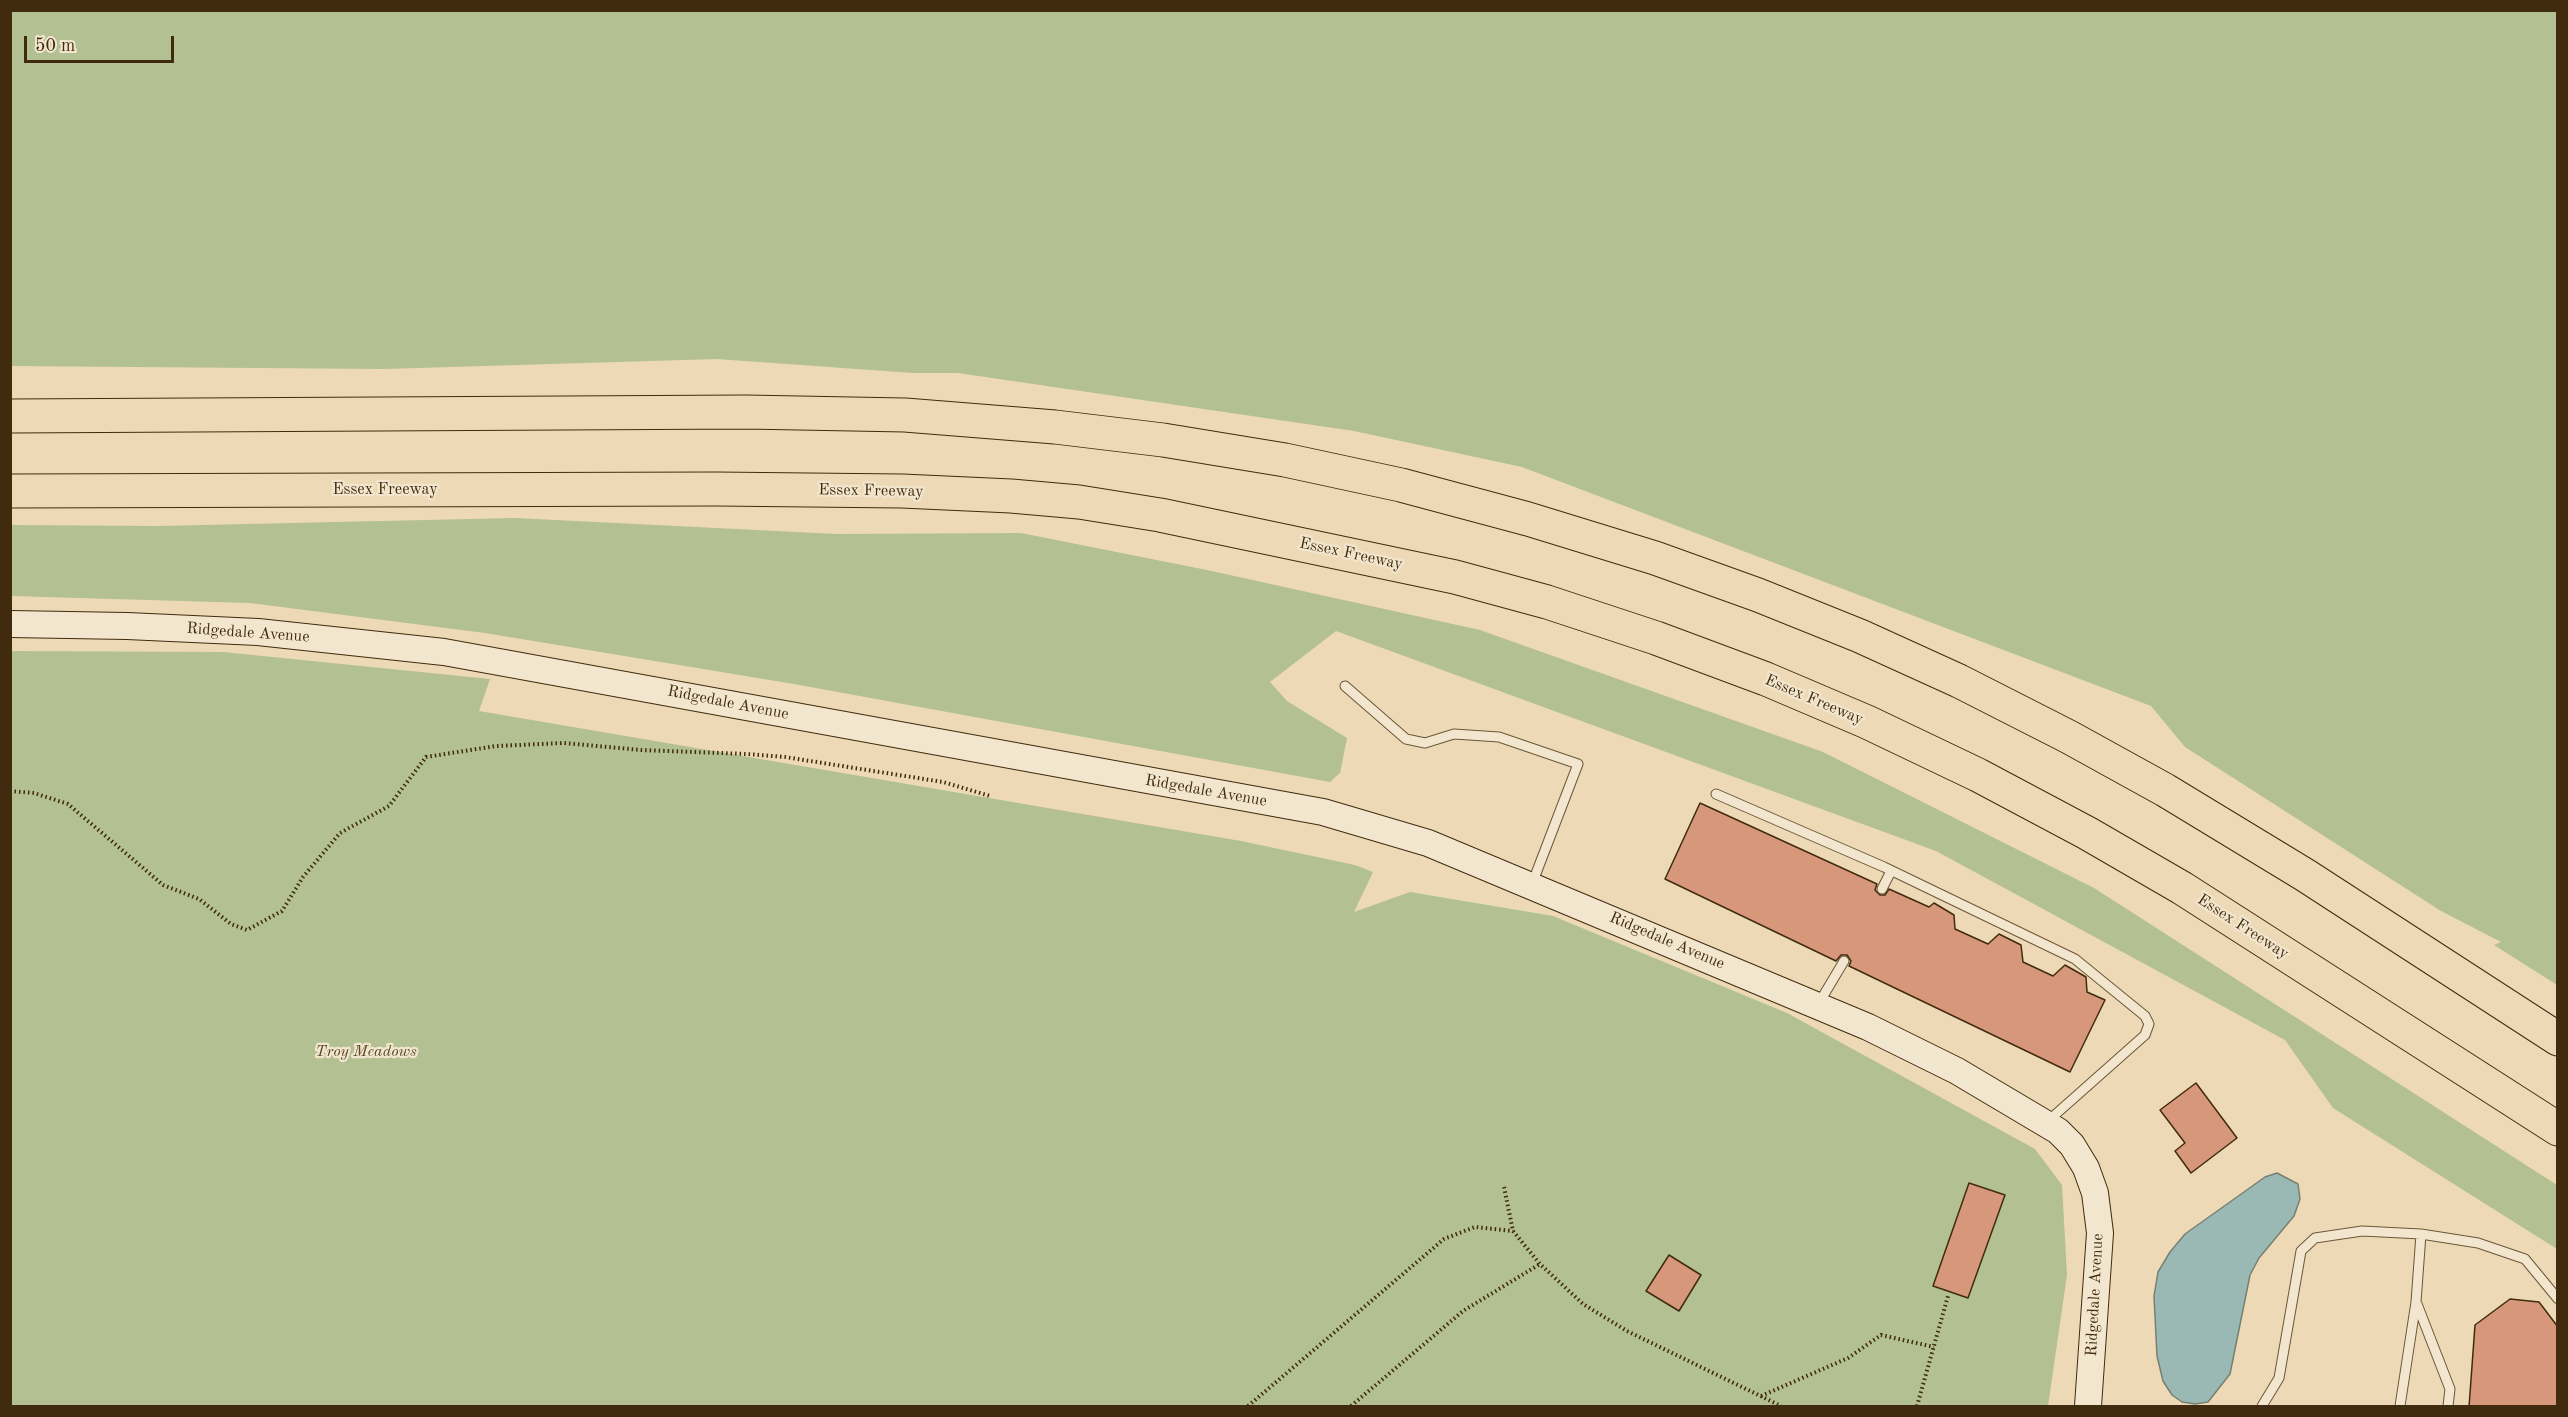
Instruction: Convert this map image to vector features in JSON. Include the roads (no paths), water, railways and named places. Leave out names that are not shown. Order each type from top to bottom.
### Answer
[{"type":"highway","points":[[10,416],[722,412],[905,415],[1055,427],[1163,440],[1285,460],[1401,485],[1528,519],[1655,558],[1758,595],[1860,636],[1959,681],[2069,736],[2165,790],[2305,875],[2558,1039]]},
{"type":"highway","name":"Essex Freeway","points":[[10,491],[716,489],[902,491],[1011,496],[1160,515],[1455,577],[1547,602],[1656,638],[1755,675],[1867,722],[1978,775],[2088,833],[2182,888],[2558,1129]]},
{"type":"main road","name":"Ridgedale Avenue","points":[[10,624],[258,632],[444,652],[554,670],[1323,812],[1428,843],[1817,1005],[1957,1071],[2046,1123],[2072,1145],[2080,1155],[2095,1193],[2100,1233],[2088,1407]]},
{"type":"lane","points":[[1345,686],[1406,738],[1425,743],[1454,734],[1499,737],[1578,764],[1532,885]]},
{"type":"lane","points":[[1716,794],[1891,871],[2075,959],[2145,1017],[2149,1024],[2145,1035],[2046,1123]]},
{"type":"lane","points":[[1882,889],[1891,871]]},
{"type":"lane","points":[[1817,1005],[1844,961]]},
{"type":"lane","points":[[2262,1407],[2279,1378],[2301,1251],[2315,1238],[2350,1233],[2421,1234],[2478,1243],[2525,1259],[2558,1299]]},
{"type":"lane","points":[[2400,1407],[2416,1302],[2421,1234]]},
{"type":"lane","points":[[2416,1302],[2450,1389],[2448,1407]]},
{"type":"water","points":[[2277,1173],[2298,1184],[2300,1199],[2294,1216],[2259,1258],[2250,1275],[2230,1374],[2208,1402],[2195,1404],[2182,1402],[2172,1395],[2163,1381],[2157,1356],[2154,1296],[2158,1272],[2170,1252],[2185,1234],[2265,1177]]},
{"type":"park label","name":"Troy Meadows","points":[[366,1052]]}]
